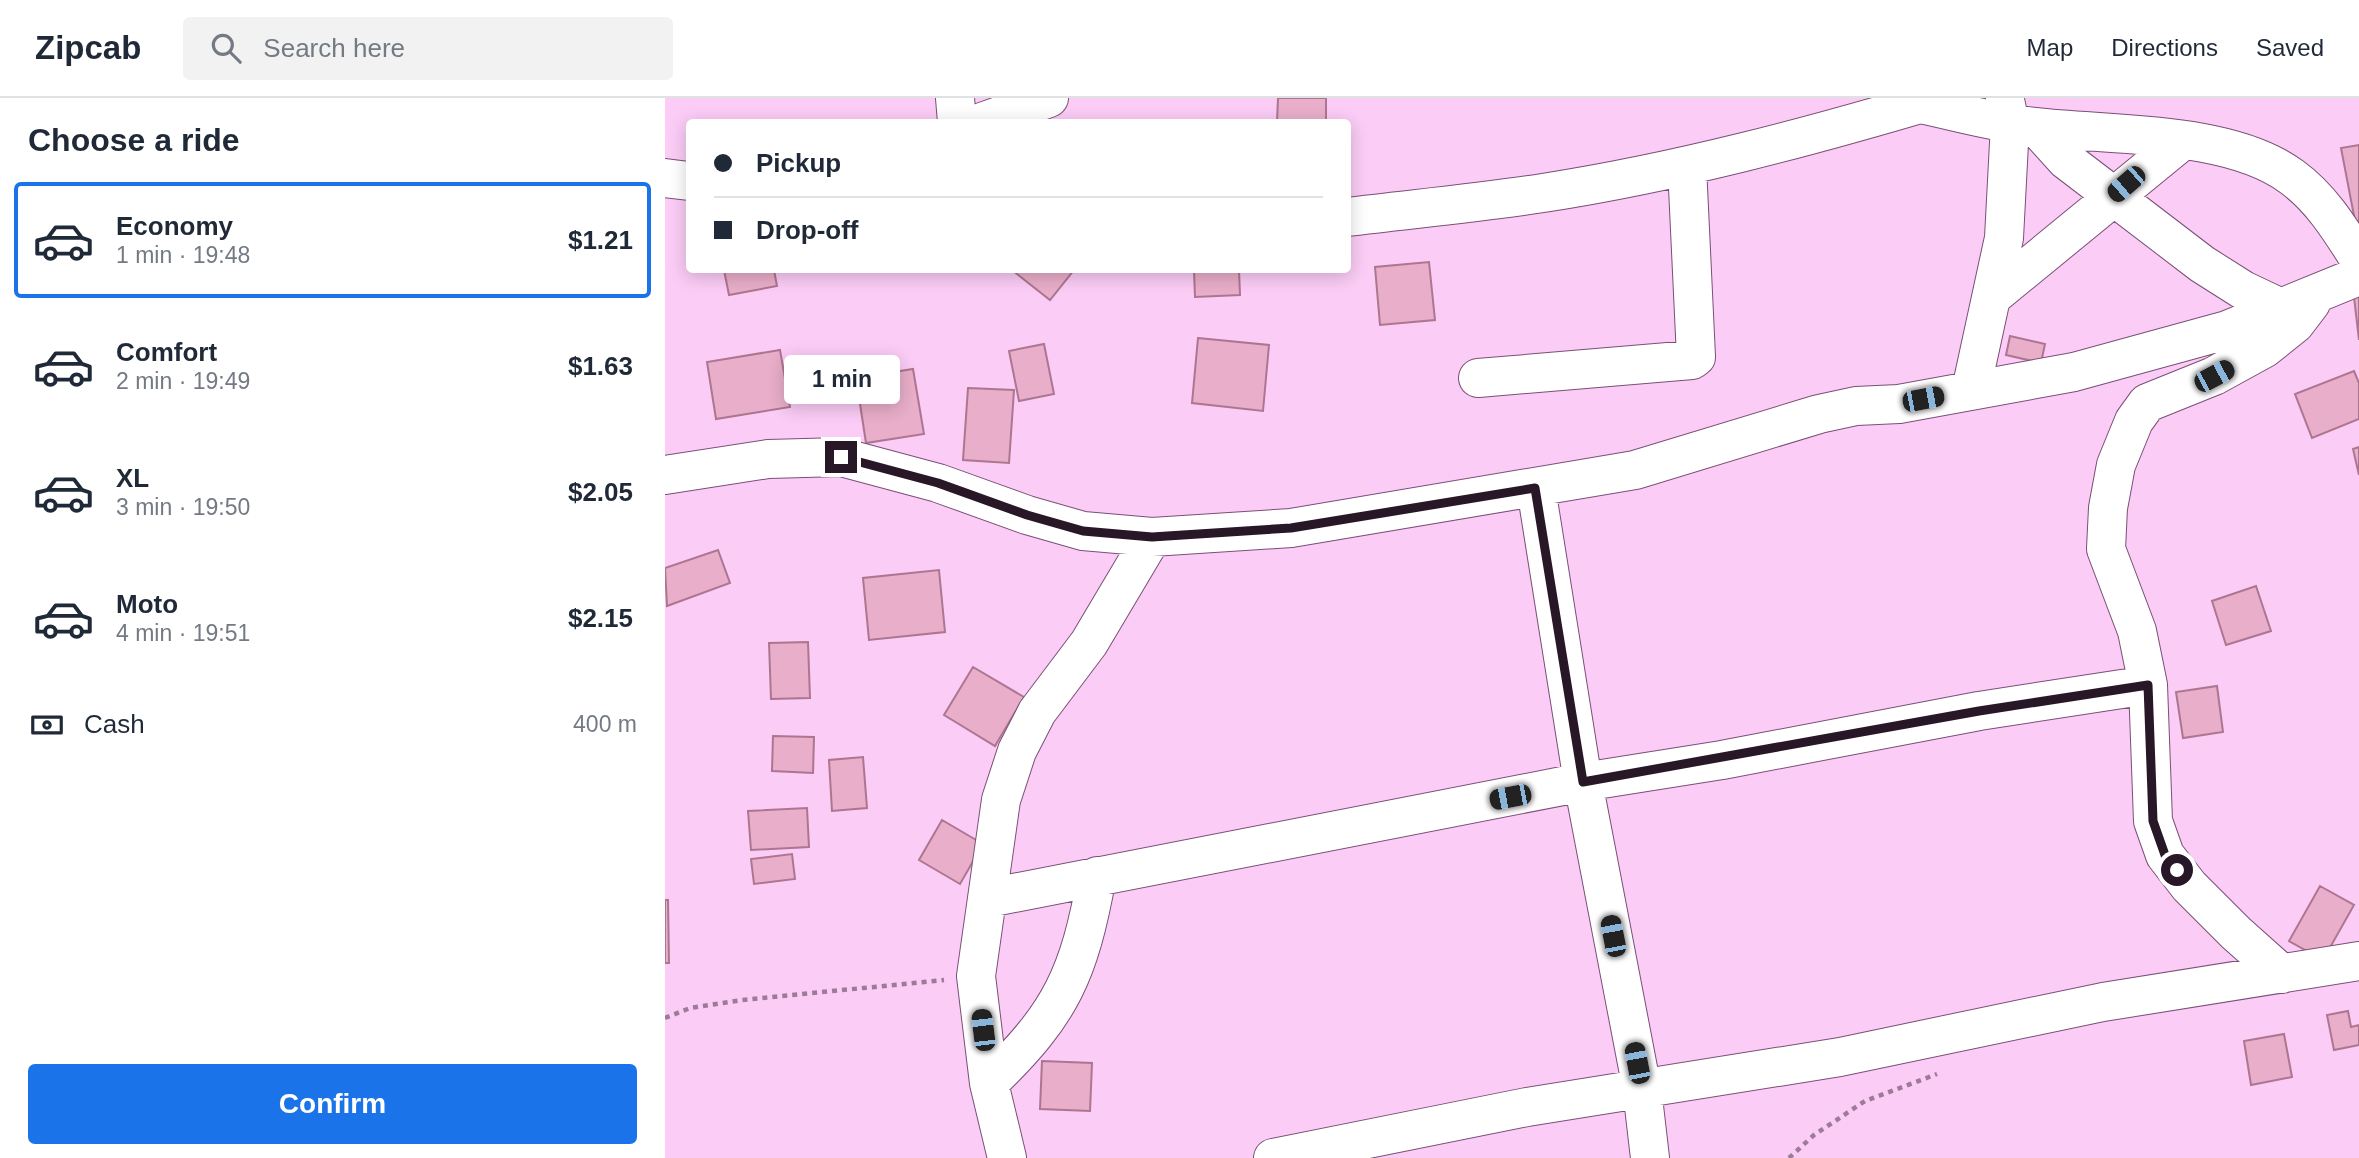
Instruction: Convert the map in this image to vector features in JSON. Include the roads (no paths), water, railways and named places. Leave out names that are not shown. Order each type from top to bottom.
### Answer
[{"type":"street","points":[[955,98],[957,119]]},
{"type":"street","points":[[990,119],[1049,98]]},
{"type":"street","points":[[1351,217],[1542,193],[1687,166],[1841,129],[1930,101],[2231,149],[2264,161],[2291,176],[2333,219],[2359,259]]},
{"type":"street","points":[[2017,117],[2066,160],[2201,264],[2243,290],[2281,308]]},
{"type":"street","points":[[1971,390],[1994,295],[2004,238],[2017,117]]},
{"type":"street","points":[[1994,295],[2182,141]]},
{"type":"street","points":[[1478,378],[1692,360],[1696,357],[1687,166]]},
{"type":"street","points":[[665,178],[686,181]]},
{"type":"street","points":[[665,475],[768,459],[841,457],[938,483],[1027,515],[1083,531],[1152,537],[1291,528],[1635,470],[1819,414],[2074,372],[2227,330],[2359,276]]},
{"type":"street","points":[[2282,974],[2189,886],[2165,855],[2153,821],[2148,685],[2137,631],[2106,549],[2108,508],[2116,465],[2134,421],[2147,403],[2214,376],[2265,348],[2295,324],[2319,293]]},
{"type":"street","points":[[1535,488],[1583,782],[1642,1089],[1650,1158]]},
{"type":"street","points":[[1007,1158],[989,1083],[976,976],[1001,800],[1017,751],[1038,712],[1089,643],[1152,537]]},
{"type":"street","points":[[988,898],[1583,782],[1979,711],[2148,685]]},
{"type":"street","points":[[989,1083],[1029,1044],[1055,1010],[1086,934],[1097,876]]},
{"type":"street","points":[[1273,1158],[1527,1108],[1840,1057],[2179,988],[2359,961]]}]
